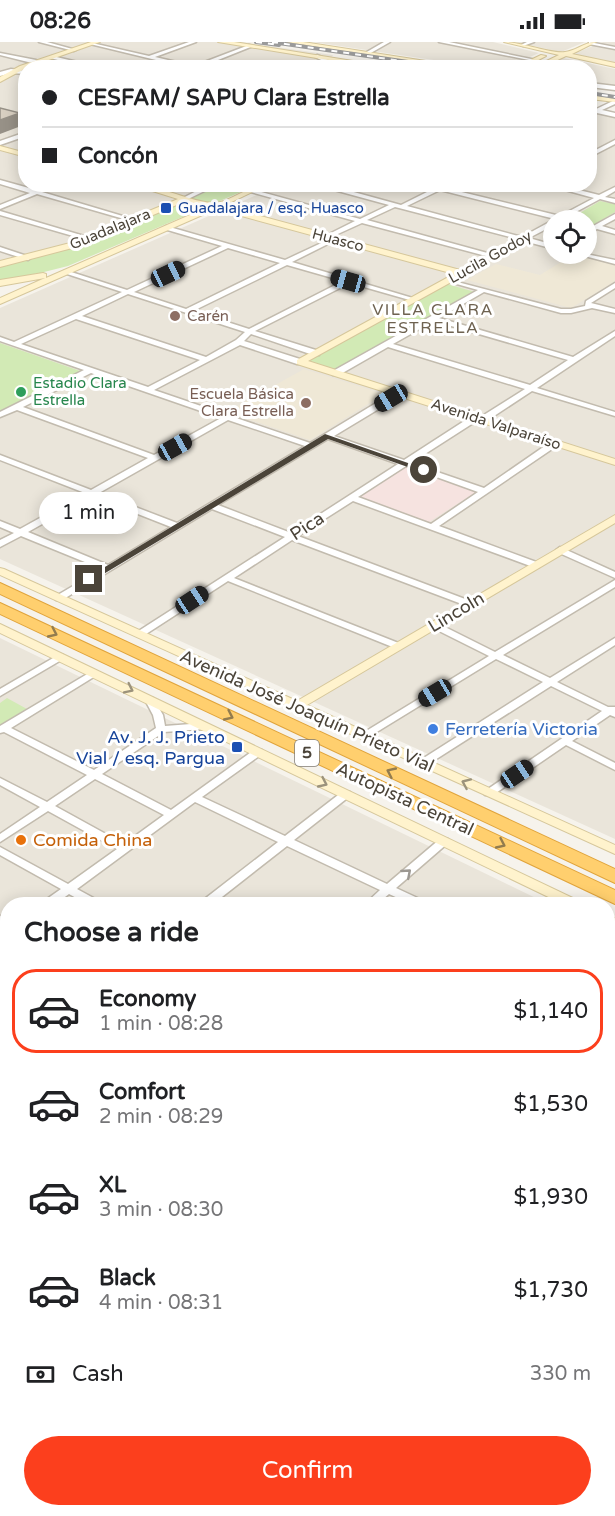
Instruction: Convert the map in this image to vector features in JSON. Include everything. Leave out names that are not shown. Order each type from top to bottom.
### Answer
[{"type":"highway","name":"Autopista Central","points":[[0,588],[615,877]]},
{"type":"highway","name":"Autopista Central","points":[[0,608],[613,897]]},
{"type":"street","points":[[41,42],[74,50]]},
{"type":"street","points":[[150,57],[194,42]]},
{"type":"street","points":[[221,42],[343,60]]},
{"type":"street","points":[[290,42],[414,60]]},
{"type":"street","points":[[367,53],[388,42]]},
{"type":"street","points":[[441,42],[517,60]]},
{"type":"street","points":[[507,42],[591,60]]},
{"type":"street","points":[[523,45],[532,42]]},
{"type":"street","points":[[546,60],[592,42],[615,48]]},
{"type":"street","points":[[42,60],[95,43],[163,60]]},
{"type":"street","points":[[213,60],[251,46]]},
{"type":"street","points":[[540,60],[553,52]]},
{"type":"street","points":[[0,54],[27,60]]},
{"type":"street","points":[[317,56],[326,60]]},
{"type":"street","points":[[52,57],[65,60]]},
{"type":"street","points":[[597,61],[615,65]]},
{"type":"street","points":[[0,74],[18,69]]},
{"type":"street","points":[[0,80],[13,71],[18,72]]},
{"type":"street","points":[[597,86],[615,88]]},
{"type":"street","points":[[597,98],[615,101]]},
{"type":"street","points":[[597,111],[615,101]]},
{"type":"street","points":[[597,111],[615,115]]},
{"type":"street","points":[[0,143],[18,137]]},
{"type":"street","points":[[597,151],[615,142]]},
{"type":"street","points":[[598,145],[615,148]]},
{"type":"street","points":[[0,148],[18,153]]},
{"type":"street","points":[[0,182],[18,187]]},
{"type":"street","name":"Lucila Godoy","points":[[575,210],[615,189]]},
{"type":"street","points":[[34,192],[133,220]]},
{"type":"street","name":"Huasco","points":[[160,192],[461,273]]},
{"type":"street","name":"Guadalajara","points":[[0,264],[89,239],[199,192]]},
{"type":"street","points":[[1,297],[45,281],[248,192]]},
{"type":"street","points":[[254,192],[492,256]]},
{"type":"street","points":[[344,192],[543,244]]},
{"type":"street","points":[[187,310],[285,263],[361,221],[430,192]]},
{"type":"street","points":[[454,192],[543,216]]},
{"type":"street","points":[[579,192],[615,201]]},
{"type":"street","points":[[0,207],[37,193]]},
{"type":"street","points":[[0,213],[89,239]]},
{"type":"street","points":[[597,227],[615,216]]},
{"type":"street","points":[[597,227],[615,232]]},
{"type":"street","points":[[165,228],[413,299]]},
{"type":"street","name":"Lucila Godoy","points":[[300,362],[543,228]]},
{"type":"street","points":[[15,344],[227,246]]},
{"type":"street","points":[[0,249],[28,258]]},
{"type":"street","points":[[597,258],[615,262]]},
{"type":"street","points":[[0,285],[66,272],[316,353]]},
{"type":"street","points":[[448,280],[561,311],[571,312],[588,306],[615,311]]},
{"type":"street","points":[[0,285],[45,281]]},
{"type":"street","points":[[148,390],[239,342],[250,331],[348,281]]},
{"type":"street","points":[[588,306],[588,302],[614,286]]},
{"type":"street","points":[[336,373],[483,290]]},
{"type":"street","points":[[75,316],[206,359]]},
{"type":"street","points":[[433,318],[575,360]]},
{"type":"street","name":"Pica","points":[[140,634],[405,463],[531,388],[615,333]]},
{"type":"street","points":[[0,339],[311,446]]},
{"type":"street","name":"Avenida Valparaíso","points":[[239,342],[615,462]]},
{"type":"street","points":[[387,344],[613,411]]},
{"type":"street","points":[[0,415],[91,370]]},
{"type":"street","points":[[59,598],[399,393]]},
{"type":"street","points":[[17,407],[155,458]]},
{"type":"street","points":[[0,544],[228,417]]},
{"type":"street","points":[[327,436],[484,491]]},
{"type":"street","points":[[432,527],[555,443]]},
{"type":"street","points":[[0,457],[177,526]]},
{"type":"street","points":[[351,498],[536,565]]},
{"type":"street","points":[[212,506],[470,604]]},
{"type":"street","name":"Lincoln","points":[[297,706],[615,518]]},
{"type":"street","points":[[0,524],[108,568]]},
{"type":"street","points":[[560,550],[615,575]]},
{"type":"street","name":"Avenida José Joaquín Prieto Vial","points":[[0,571],[615,850]]},
{"type":"street","points":[[227,578],[398,646]]},
{"type":"street","points":[[363,736],[615,583]]},
{"type":"street","points":[[434,625],[613,711]]},
{"type":"street","points":[[0,628],[559,897]]},
{"type":"street","points":[[423,764],[615,641]]},
{"type":"street","points":[[0,693],[60,657]]},
{"type":"street","points":[[2,729],[94,673]]},
{"type":"street","points":[[150,700],[158,715],[161,729]]},
{"type":"street","points":[[489,793],[613,711]]},
{"type":"street","points":[[0,838],[161,729],[204,726]]},
{"type":"street","points":[[2,729],[171,815]]},
{"type":"street","points":[[565,741],[615,767]]},
{"type":"street","points":[[58,897],[258,752]]},
{"type":"street","points":[[0,781],[125,849]]},
{"type":"street","points":[[215,897],[346,794]]},
{"type":"street","points":[[195,798],[405,897]]},
{"type":"street","points":[[378,897],[444,841]]},
{"type":"street","points":[[0,850],[82,897]]},
{"type":"shaded area","points":[[0,42],[240,42],[333,55],[330,60],[18,60],[18,192],[205,192],[66,250],[0,267]]},
{"type":"shaded area","points":[[313,42],[493,42],[539,53],[523,60],[433,60]]},
{"type":"shaded area","points":[[515,42],[585,42],[561,52]]},
{"type":"shaded area","points":[[603,42],[615,42],[615,63],[573,54]]},
{"type":"shaded area","points":[[597,65],[615,69],[615,86],[597,83]]},
{"type":"shaded area","points":[[597,109],[615,113],[615,839],[0,559],[0,308],[263,192],[597,192]]},
{"type":"shaded area","points":[[597,260],[615,265],[615,281],[571,308],[467,280],[496,264],[540,275],[558,264],[597,264]]},
{"type":"shaded area","name":"Escuela Básica Clara Estrella","points":[[304,369],[384,394],[310,440],[227,412]]},
{"type":"shaded area","points":[[405,467],[476,492],[429,522],[358,497]]},
{"type":"shaded area","points":[[0,638],[534,897],[0,897]]},
{"type":"green space","points":[[205,192],[241,192],[68,266],[0,280],[0,267],[66,250]]},
{"type":"green space","points":[[600,201],[615,204],[615,212],[597,223],[597,210],[585,210]]},
{"type":"green space","points":[[447,284],[475,292],[335,370],[307,360]]},
{"type":"green space","name":"Estadio Clara Estrella","points":[[0,343],[83,372],[0,412]]},
{"type":"green space","points":[[7,698],[27,709],[0,725],[0,703]]},
{"type":"building","points":[[0,108],[18,112],[18,114],[0,120]]},
{"type":"railway","points":[[256,42],[279,45]]},
{"type":"railway","points":[[272,42],[395,60]]},
{"type":"railway","points":[[597,94],[615,97]]},
{"type":"place","name":"Guadalajara / esq. Huasco","points":[[166,208]]},
{"type":"place","name":"Carén","points":[[175,316]]},
{"type":"place","name":"Estadio Clara Estrella","points":[[21,392]]},
{"type":"place","name":"Escuela Básica Clara Estrella","points":[[306,403]]},
{"type":"place","name":"Ferretería Victoria","points":[[433,729]]},
{"type":"place","name":"Av. J. J. Prieto Vial / esq. Pargua","points":[[237,747]]},
{"type":"place","name":"Comida China","points":[[21,840]]},
{"type":"district","name":"VILLA CLARA ESTRELLA","points":[[433,319]]},
{"type":"route","points":[[89,579],[327,436],[424,470]]}]
